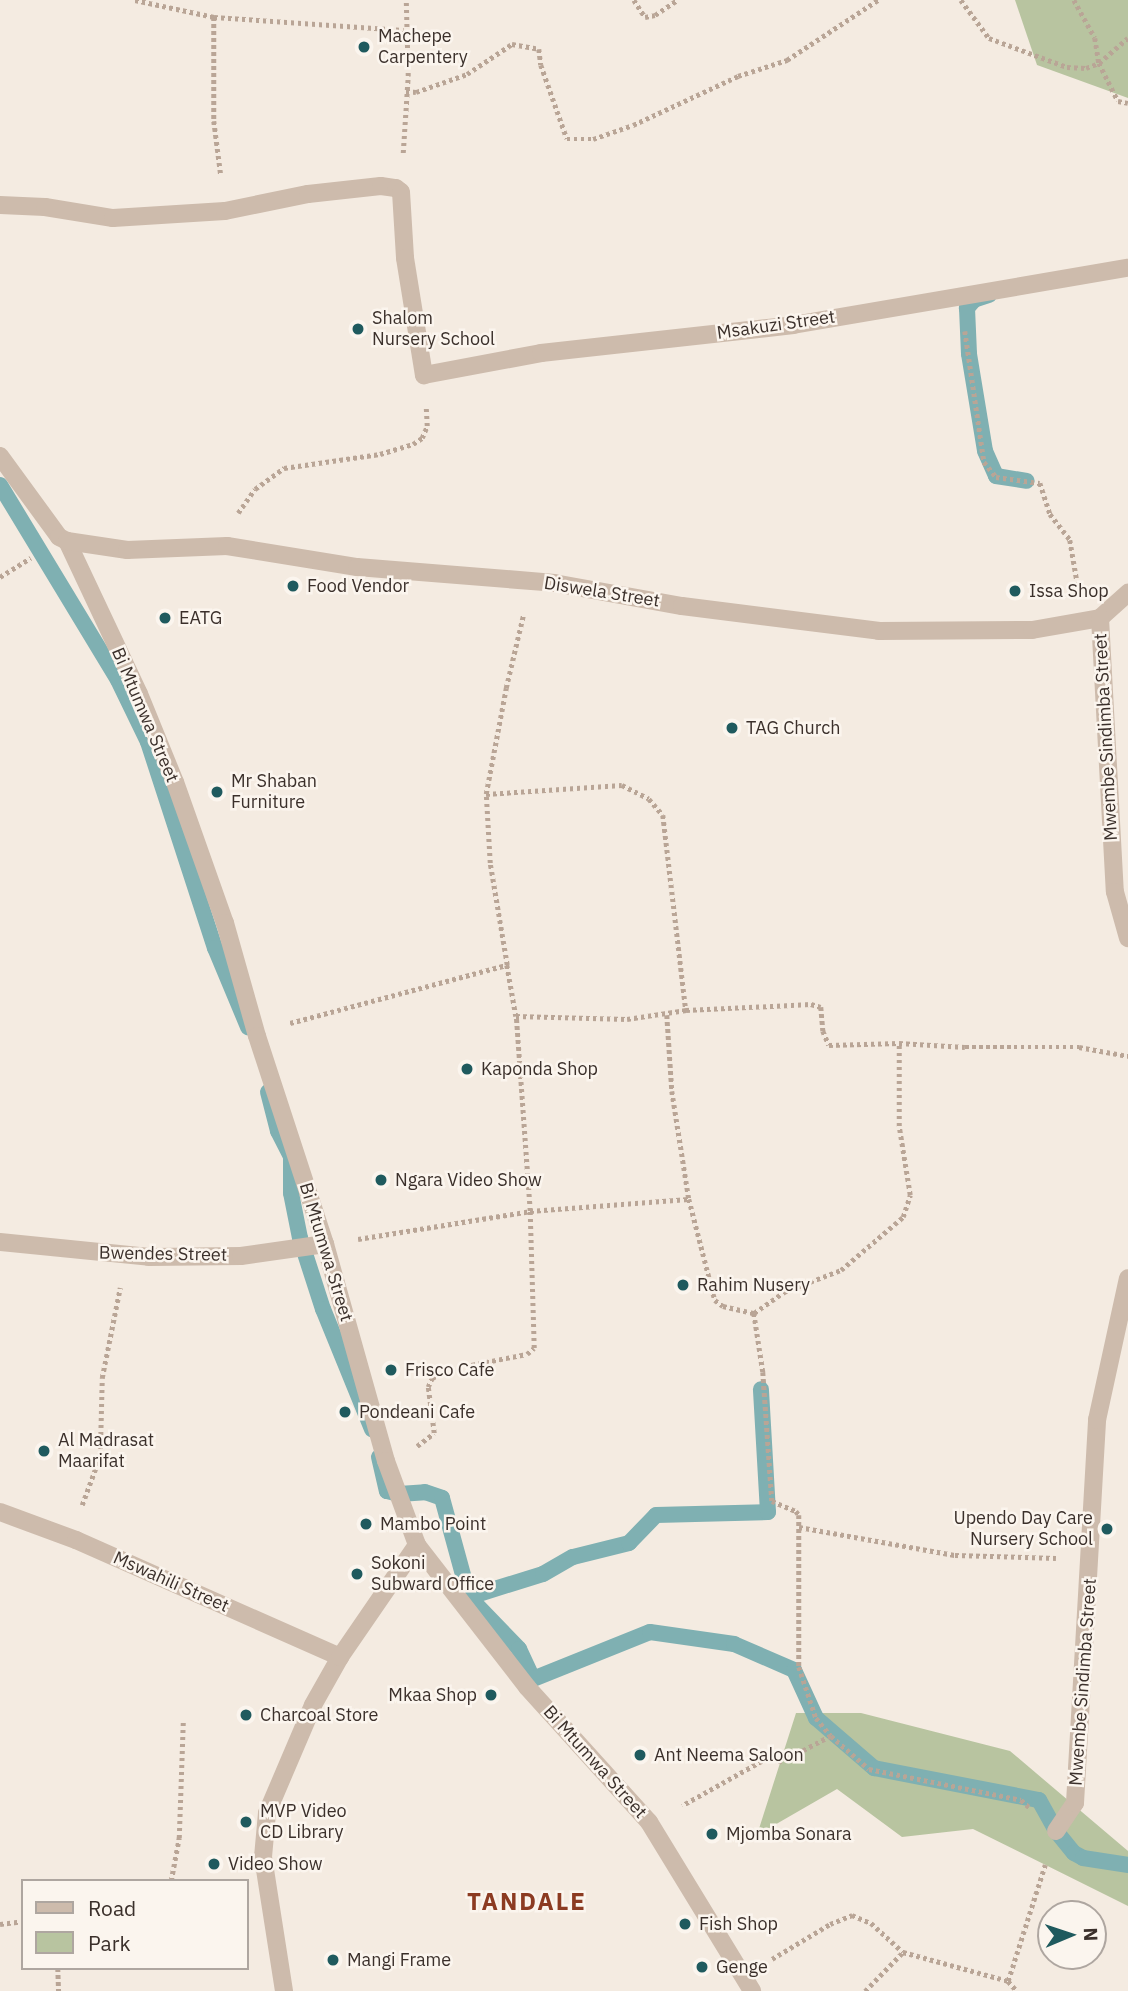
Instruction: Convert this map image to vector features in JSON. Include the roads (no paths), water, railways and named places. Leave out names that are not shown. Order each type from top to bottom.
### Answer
[{"type":"street","name":"Msakuzi Street","points":[[0,205],[45,207],[113,218],[225,211],[308,194],[381,186],[401,192],[405,258],[424,375],[541,353],[793,325],[1128,268]]},
{"type":"street","name":"Bi Mtumwa Street","points":[[0,456],[59,537],[67,541],[139,694],[174,782],[225,923],[257,1036],[325,1244],[386,1461],[417,1545],[527,1687],[649,1822],[746,1984]]},
{"type":"street","name":"Diswela Street","points":[[67,541],[127,550],[227,546],[357,567],[532,581],[758,617],[879,631],[1032,630],[1100,618]]},
{"type":"street","points":[[1100,618],[1128,593]]},
{"type":"street","name":"Mwembe Sindimba Street","points":[[1100,618],[1115,892],[1128,938]]},
{"type":"street","name":"Bwendes Street","points":[[0,1242],[126,1256],[241,1256],[325,1244]]},
{"type":"street","name":"Mwembe Sindimba Street","points":[[1056,1831],[1075,1803],[1092,1555],[1091,1501],[1097,1420],[1128,1279]]},
{"type":"street","name":"Mswahili Street","points":[[0,1511],[76,1540],[340,1657]]},
{"type":"street","points":[[284,1991],[263,1857],[267,1813],[313,1705],[340,1657],[417,1545]]},
{"type":"waterway","points":[[989,295],[974,300],[967,308],[969,354],[985,451],[996,476],[1027,481]]},
{"type":"waterway","points":[[0,485],[118,680],[148,742],[215,948],[248,1027]]},
{"type":"waterway","points":[[268,1092],[278,1131],[291,1157],[291,1193],[300,1238],[323,1309],[372,1429]]},
{"type":"waterway","points":[[469,1597],[543,1574],[573,1557],[629,1543],[656,1515],[768,1512],[761,1389]]},
{"type":"waterway","points":[[379,1457],[387,1491],[399,1494],[425,1492],[442,1498],[469,1597],[519,1649],[533,1679],[650,1632],[734,1644],[794,1670],[816,1718],[874,1768],[1039,1800],[1056,1831],[1074,1853],[1083,1858],[1128,1865]]},
{"type":"place","name":"Machepe Carpentery","points":[[364,47]]},
{"type":"place","name":"Shalom Nursery School","points":[[358,329]]},
{"type":"place","name":"Food Vendor","points":[[293,586]]},
{"type":"place","name":"Issa Shop","points":[[1015,591]]},
{"type":"place","name":"EATG","points":[[165,618]]},
{"type":"place","name":"TAG Church","points":[[732,728]]},
{"type":"place","name":"Mr Shaban Furniture","points":[[217,792]]},
{"type":"place","name":"Kaponda Shop","points":[[467,1069]]},
{"type":"place","name":"Ngara Video Show","points":[[381,1180]]},
{"type":"place","name":"Rahim Nusery","points":[[683,1285]]},
{"type":"place","name":"Frisco Cafe","points":[[391,1370]]},
{"type":"place","name":"Pondeani Cafe","points":[[345,1412]]},
{"type":"place","name":"Al Madrasat Maarifat","points":[[44,1451]]},
{"type":"place","name":"Mambo Point","points":[[366,1524]]},
{"type":"place","name":"Upendo Day Care Nursery School","points":[[1107,1529]]},
{"type":"place","name":"Sokoni Subward Office","points":[[357,1574]]},
{"type":"place","name":"Mkaa Shop","points":[[491,1695]]},
{"type":"place","name":"Charcoal Store","points":[[246,1715]]},
{"type":"place","name":"Ant Neema Saloon","points":[[640,1755]]},
{"type":"place","name":"MVP Video CD Library","points":[[246,1822]]},
{"type":"place","name":"Mjomba Sonara","points":[[712,1834]]},
{"type":"place","name":"Video Show","points":[[214,1864]]},
{"type":"place","name":"Fish Shop","points":[[685,1924]]},
{"type":"place","name":"Mangi Frame","points":[[333,1960]]},
{"type":"place","name":"Genge","points":[[702,1967]]},
{"type":"district","name":"TANDALE","points":[[527,1902]]}]
